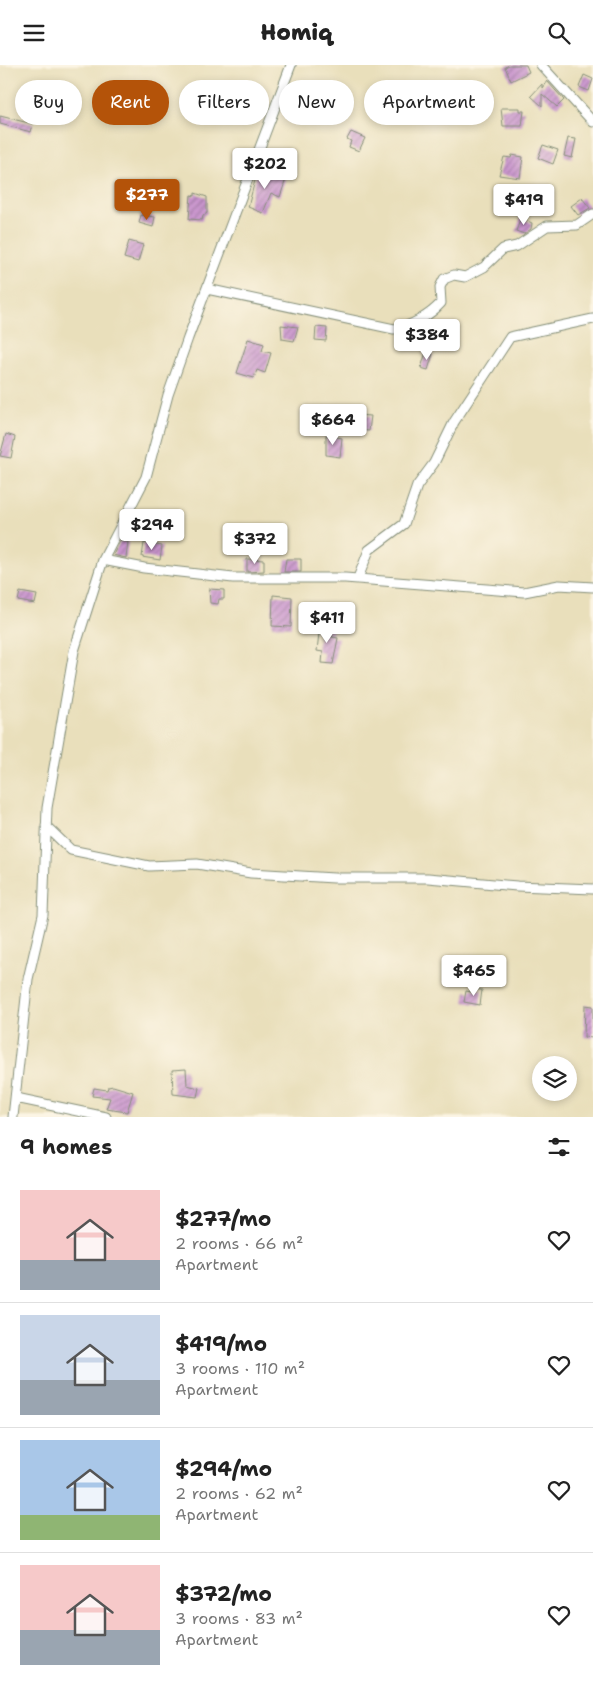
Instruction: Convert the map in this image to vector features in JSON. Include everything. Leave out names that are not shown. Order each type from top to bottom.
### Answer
[{"type":"street","points":[[13,1117],[28,979],[43,915],[46,826],[60,724],[74,651],[104,560],[146,477],[168,395],[291,65]]},
{"type":"street","points":[[541,65],[593,122]]},
{"type":"street","points":[[206,289],[394,329],[403,328],[434,311],[441,303],[440,287],[444,279],[454,275],[465,277],[471,274],[484,267],[503,249],[517,245],[547,226],[577,225],[593,214]]},
{"type":"street","points":[[358,578],[369,550],[404,524],[417,486],[434,463],[454,422],[510,337],[593,319]]},
{"type":"street","points":[[104,560],[233,578],[358,578],[524,592],[559,585],[593,587]]},
{"type":"street","points":[[46,826],[71,850],[149,866],[197,865],[251,873],[334,879],[428,878],[517,886],[593,889]]},
{"type":"street","points":[[16,1098],[106,1117]]},
{"type":"building","points":[[509,65],[526,65],[529,72],[511,81],[505,67]]},
{"type":"building","points":[[584,75],[593,79],[589,91],[579,87]]},
{"type":"building","points":[[547,81],[564,100],[557,107],[542,94],[542,106],[531,96],[542,84],[542,88]]},
{"type":"building","points":[[501,108],[520,108],[520,111],[524,111],[522,126],[503,126]]},
{"type":"building","points":[[0,116],[15,120],[15,125],[33,125],[31,132],[0,124]]},
{"type":"building","points":[[351,132],[365,138],[359,151],[349,147],[351,141],[347,139]]},
{"type":"building","points":[[568,138],[576,139],[572,158],[564,156]]},
{"type":"building","points":[[543,145],[558,150],[553,164],[538,158]]},
{"type":"building","points":[[512,155],[523,157],[520,178],[499,175],[504,157],[511,158]]},
{"type":"building","points":[[258,169],[286,179],[280,197],[271,193],[263,213],[248,207]]},
{"type":"building","points":[[195,193],[207,197],[207,213],[203,216],[202,220],[189,219],[191,195],[195,196]]},
{"type":"building","points":[[582,198],[590,208],[578,215],[571,206]]},
{"type":"building","points":[[141,215],[155,217],[153,227],[139,223]]},
{"type":"building","points":[[521,218],[532,223],[531,229],[524,234],[516,231]]},
{"type":"building","points":[[129,241],[143,245],[138,262],[124,258]]},
{"type":"building","points":[[281,325],[298,327],[294,341],[282,339]]},
{"type":"building","points":[[316,327],[327,328],[326,341],[315,340]]},
{"type":"building","points":[[248,339],[264,344],[262,351],[271,353],[265,373],[257,370],[254,378],[237,373]]},
{"type":"building","points":[[426,352],[433,354],[428,370],[421,368]]},
{"type":"building","points":[[353,415],[371,416],[369,431],[354,430]]},
{"type":"building","points":[[6,434],[15,437],[11,458],[0,456]]},
{"type":"building","points":[[326,435],[342,438],[340,457],[326,455]]},
{"type":"building","points":[[120,541],[128,542],[126,558],[113,555]]},
{"type":"building","points":[[144,543],[162,546],[160,560],[142,557]]},
{"type":"building","points":[[247,559],[264,560],[264,571],[247,572]]},
{"type":"building","points":[[286,559],[301,559],[301,572],[284,572]]},
{"type":"building","points":[[209,589],[224,590],[224,599],[219,599],[218,604],[210,603]]},
{"type":"building","points":[[20,592],[37,595],[35,604],[18,601]]},
{"type":"building","points":[[273,595],[292,597],[291,627],[272,626]]},
{"type":"building","points":[[320,624],[333,625],[332,637],[338,638],[333,664],[322,663],[323,652],[317,651]]},
{"type":"building","points":[[471,989],[482,990],[480,1005],[464,1002],[466,991],[471,992]]},
{"type":"building","points":[[585,1005],[593,1006],[593,1038],[584,1037]]},
{"type":"building","points":[[186,1069],[187,1085],[199,1088],[197,1097],[173,1094],[172,1070]]},
{"type":"building","points":[[113,1086],[133,1092],[127,1112],[106,1109],[110,1098],[92,1096],[94,1088],[107,1090],[108,1087]]}]
